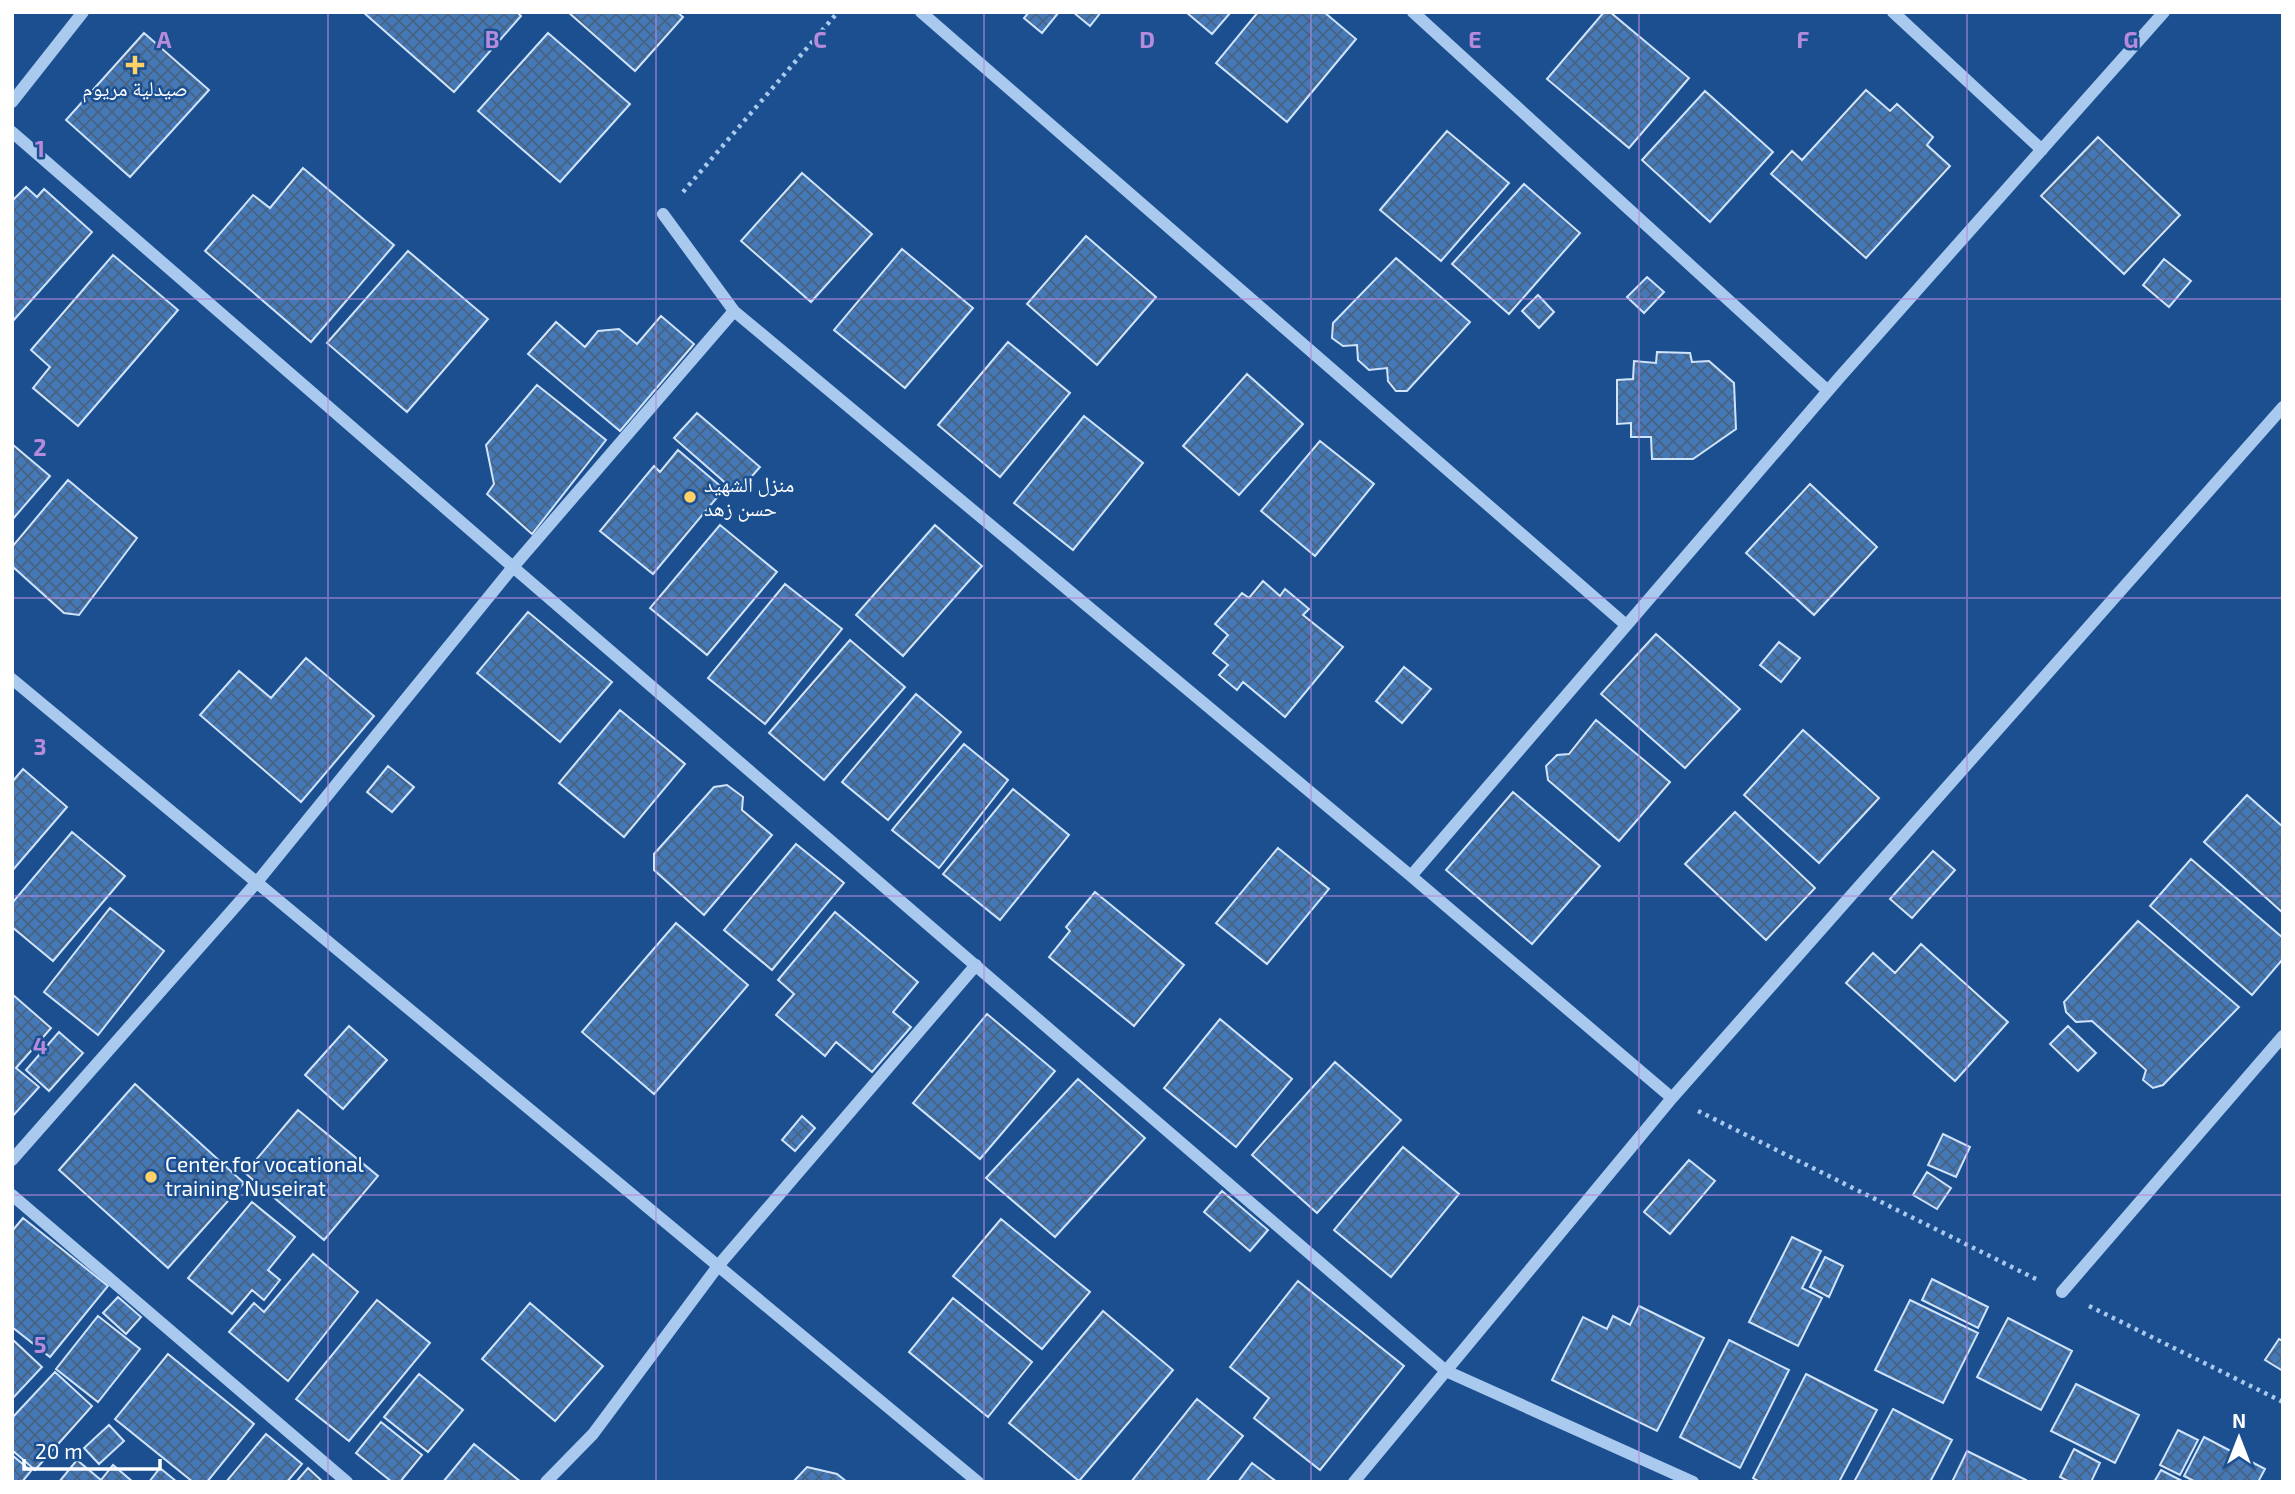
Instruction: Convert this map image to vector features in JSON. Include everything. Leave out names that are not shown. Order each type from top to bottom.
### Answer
[{"type":"street","points":[[12,102],[83,12]]},
{"type":"street","points":[[922,12],[1626,625]]},
{"type":"street","points":[[1413,12],[1828,391]]},
{"type":"street","points":[[1893,12],[2042,150]]},
{"type":"street","points":[[1411,876],[1828,391],[2164,12]]},
{"type":"street","points":[[12,132],[1446,1371],[1693,1482]]},
{"type":"street","points":[[663,214],[734,311],[1411,876],[1672,1098]]},
{"type":"street","points":[[12,1160],[257,882],[513,567],[734,311]]},
{"type":"street","points":[[1354,1482],[1672,1098],[2283,407]]},
{"type":"street","points":[[12,679],[978,1482]]},
{"type":"street","points":[[546,1482],[593,1434],[719,1266],[976,965]]},
{"type":"street","points":[[2062,1292],[2283,1036]]},
{"type":"street","points":[[12,1195],[348,1482]]},
{"type":"path","points":[[663,214],[838,12]]},
{"type":"path","points":[[1672,1098],[2283,1402]]},
{"type":"building","points":[[363,12],[517,12],[521,16],[454,92]]},
{"type":"building","points":[[568,12],[677,12],[683,17],[635,71]]},
{"type":"building","points":[[1029,12],[1059,12],[1042,33],[1024,18]]},
{"type":"building","points":[[1073,12],[1101,12],[1090,26]]},
{"type":"building","points":[[1186,12],[1231,12],[1212,34]]},
{"type":"building","points":[[1258,12],[1324,12],[1356,39],[1287,122],[1216,63]]},
{"type":"building","points":[[1604,12],[1610,12],[1689,78],[1629,148],[1547,79]]},
{"type":"building","points":[[144,33],[209,90],[130,177],[66,120]]},
{"type":"building","points":[[548,33],[630,104],[560,182],[478,111]]},
{"type":"building","points":[[1866,90],[1890,111],[1897,104],[1933,137],[1927,145],[1950,166],[1866,258],[1771,174],[1792,151],[1802,160]]},
{"type":"building","points":[[1705,91],[1773,152],[1710,222],[1642,160]]},
{"type":"building","points":[[1447,131],[1509,183],[1441,261],[1380,210]]},
{"type":"building","points":[[2098,137],[2180,215],[2124,274],[2041,196]]},
{"type":"building","points":[[303,168],[394,245],[311,342],[205,251],[253,195],[270,208]]},
{"type":"building","points":[[802,173],[872,234],[811,302],[741,241]]},
{"type":"building","points":[[1524,184],[1580,233],[1509,314],[1452,264]]},
{"type":"building","points":[[26,187],[37,197],[44,189],[92,232],[12,322],[12,198]]},
{"type":"building","points":[[1086,236],[1156,297],[1097,365],[1027,304]]},
{"type":"building","points":[[902,249],[973,308],[905,388],[834,330]]},
{"type":"building","points":[[408,251],[488,319],[407,412],[327,343]]},
{"type":"building","points":[[113,255],[178,310],[78,426],[33,388],[50,367],[31,350]]},
{"type":"building","points":[[1396,258],[1470,322],[1407,391],[1396,391],[1388,381],[1387,368],[1369,370],[1358,360],[1357,345],[1343,346],[1332,338],[1333,323]]},
{"type":"building","points":[[2164,259],[2191,281],[2169,307],[2143,285]]},
{"type":"building","points":[[1647,277],[1664,292],[1644,313],[1627,297]]},
{"type":"building","points":[[1538,295],[1554,312],[1539,328],[1522,311]]},
{"type":"building","points":[[661,316],[694,344],[620,431],[528,354],[556,322],[585,347],[598,331],[619,329],[637,344]]},
{"type":"building","points":[[1008,342],[1070,393],[1000,477],[938,425]]},
{"type":"building","points":[[1657,352],[1690,353],[1692,362],[1709,361],[1734,383],[1736,429],[1693,459],[1652,459],[1651,437],[1631,437],[1631,423],[1617,424],[1617,380],[1633,379],[1634,361],[1656,363]]},
{"type":"building","points":[[1247,374],[1303,424],[1239,495],[1183,446]]},
{"type":"building","points":[[537,385],[606,440],[532,534],[487,494],[494,484],[486,445]]},
{"type":"building","points":[[697,413],[760,467],[737,493],[674,438]]},
{"type":"building","points":[[1084,416],[1143,463],[1073,550],[1014,503]]},
{"type":"building","points":[[1320,441],[1374,484],[1315,556],[1261,511]]},
{"type":"building","points":[[12,444],[50,476],[12,520]]},
{"type":"building","points":[[678,450],[724,489],[653,574],[600,531],[654,466],[660,472]]},
{"type":"building","points":[[68,480],[137,538],[79,615],[64,613],[12,566],[12,547]]},
{"type":"building","points":[[1810,484],[1877,547],[1814,615],[1746,553]]},
{"type":"building","points":[[720,525],[777,572],[707,655],[650,608]]},
{"type":"building","points":[[935,525],[982,566],[903,656],[856,615]]},
{"type":"building","points":[[1263,581],[1280,596],[1285,589],[1309,609],[1303,615],[1343,647],[1285,717],[1243,682],[1237,690],[1219,675],[1228,665],[1213,653],[1228,635],[1215,624],[1242,593],[1249,598]]},
{"type":"building","points":[[785,584],[842,629],[765,724],[708,678]]},
{"type":"building","points":[[528,612],[612,682],[560,742],[477,673]]},
{"type":"building","points":[[1656,634],[1740,709],[1685,768],[1601,694]]},
{"type":"building","points":[[850,640],[905,687],[824,780],[769,733]]},
{"type":"building","points":[[1779,642],[1800,658],[1781,682],[1760,665]]},
{"type":"building","points":[[306,658],[374,716],[301,802],[200,715],[239,671],[271,698]]},
{"type":"building","points":[[1404,667],[1431,689],[1402,723],[1376,701]]},
{"type":"building","points":[[916,694],[961,732],[888,820],[842,782]]},
{"type":"building","points":[[620,710],[685,764],[624,837],[559,783]]},
{"type":"building","points":[[1596,720],[1670,782],[1619,841],[1548,780],[1546,766],[1557,755],[1569,754]]},
{"type":"building","points":[[1803,730],[1879,798],[1819,863],[1744,795]]},
{"type":"building","points":[[964,744],[1008,780],[939,868],[892,830]]},
{"type":"building","points":[[388,766],[414,787],[392,812],[367,792]]},
{"type":"building","points":[[23,769],[67,807],[12,871],[12,782]]},
{"type":"building","points":[[727,785],[743,797],[742,810],[772,835],[704,915],[654,870],[654,854],[714,787]]},
{"type":"building","points":[[1013,789],[1069,835],[1000,920],[943,874]]},
{"type":"building","points":[[1513,792],[1600,866],[1532,944],[1446,870]]},
{"type":"building","points":[[2247,795],[2283,827],[2283,913],[2204,842]]},
{"type":"building","points":[[1735,812],[1815,888],[1766,940],[1685,864]]},
{"type":"building","points":[[72,832],[125,876],[53,961],[12,927],[12,903]]},
{"type":"building","points":[[796,844],[844,883],[772,970],[724,930]]},
{"type":"building","points":[[1278,848],[1329,889],[1267,964],[1216,923]]},
{"type":"building","points":[[1933,851],[1955,870],[1912,918],[1890,899]]},
{"type":"building","points":[[2191,859],[2283,938],[2283,959],[2252,995],[2150,906]]},
{"type":"building","points":[[1095,892],[1184,965],[1134,1026],[1049,957],[1070,931],[1066,927]]},
{"type":"building","points":[[110,908],[164,951],[98,1035],[44,992]]},
{"type":"building","points":[[835,912],[918,982],[893,1012],[911,1027],[872,1072],[836,1042],[825,1056],[776,1015],[794,994],[778,980]]},
{"type":"building","points":[[2138,921],[2239,1007],[2163,1085],[2153,1088],[2143,1080],[2146,1070],[2092,1021],[2076,1022],[2066,1012],[2064,1002]]},
{"type":"building","points":[[676,923],[748,985],[654,1094],[582,1032]]},
{"type":"building","points":[[1921,944],[2008,1022],[1955,1081],[1846,983],[1873,953],[1895,973]]},
{"type":"building","points":[[12,994],[51,1028],[16,1068],[39,1087],[12,1117]]},
{"type":"building","points":[[987,1014],[1055,1071],[980,1159],[913,1103]]},
{"type":"building","points":[[1220,1019],[1292,1079],[1236,1147],[1164,1088]]},
{"type":"building","points":[[349,1026],[387,1060],[343,1109],[305,1075]]},
{"type":"building","points":[[2068,1026],[2096,1053],[2078,1071],[2050,1044]]},
{"type":"building","points":[[59,1032],[83,1053],[49,1091],[26,1070]]},
{"type":"building","points":[[1335,1062],[1401,1120],[1317,1213],[1252,1155]]},
{"type":"building","points":[[1078,1079],[1145,1138],[1055,1237],[986,1178]]},
{"type":"building","name":"Center for vocational training Nuseirat","points":[[135,1084],[244,1183],[168,1268],[59,1170]]},
{"type":"building","points":[[298,1110],[378,1176],[324,1240],[245,1173]]},
{"type":"building","points":[[802,1116],[815,1128],[795,1151],[782,1140]]},
{"type":"building","points":[[1943,1134],[1970,1147],[1956,1177],[1928,1165]]},
{"type":"building","points":[[1403,1147],[1459,1194],[1391,1277],[1334,1230]]},
{"type":"building","points":[[1689,1160],[1715,1181],[1670,1234],[1644,1212]]},
{"type":"building","points":[[1927,1172],[1951,1188],[1937,1209],[1913,1195]]},
{"type":"building","points":[[1222,1191],[1268,1230],[1250,1251],[1204,1212]]},
{"type":"building","points":[[252,1202],[295,1237],[268,1270],[280,1280],[264,1300],[252,1290],[232,1314],[188,1278]]},
{"type":"building","points":[[23,1218],[108,1286],[50,1357],[12,1327],[12,1231]]},
{"type":"building","points":[[1001,1219],[1090,1292],[1042,1349],[953,1276]]},
{"type":"building","points":[[1792,1237],[1821,1251],[1802,1288],[1822,1298],[1798,1346],[1749,1322]]},
{"type":"building","points":[[313,1254],[358,1292],[288,1381],[229,1332],[254,1303],[264,1312]]},
{"type":"building","points":[[1825,1257],[1843,1266],[1829,1297],[1810,1287]]},
{"type":"building","points":[[1932,1279],[1988,1307],[1978,1328],[1922,1300]]},
{"type":"building","points":[[1298,1281],[1404,1366],[1320,1470],[1254,1418],[1269,1398],[1230,1367]]},
{"type":"building","points":[[118,1297],[141,1317],[126,1334],[103,1313]]},
{"type":"building","points":[[953,1298],[1032,1362],[988,1417],[909,1352]]},
{"type":"building","points":[[377,1300],[430,1343],[349,1441],[296,1399]]},
{"type":"building","points":[[1910,1300],[1978,1333],[1943,1403],[1875,1370]]},
{"type":"building","points":[[530,1303],[603,1366],[555,1421],[482,1359]]},
{"type":"building","points":[[1639,1306],[1704,1338],[1657,1431],[1552,1380],[1583,1317],[1607,1329],[1613,1316],[1630,1325]]},
{"type":"building","points":[[1103,1311],[1173,1370],[1079,1481],[1009,1423]]},
{"type":"building","points":[[98,1316],[140,1349],[98,1402],[56,1369]]},
{"type":"building","points":[[2008,1318],[2072,1351],[2041,1410],[1977,1377]]},
{"type":"building","points":[[12,1339],[42,1367],[12,1399]]},
{"type":"building","points":[[2279,1339],[2283,1341],[2283,1371],[2265,1360]]},
{"type":"building","points":[[1729,1340],[1789,1370],[1740,1468],[1680,1437]]},
{"type":"building","points":[[168,1354],[254,1424],[207,1482],[193,1482],[115,1419]]},
{"type":"building","points":[[55,1372],[92,1406],[35,1470],[12,1450],[12,1418]]},
{"type":"building","points":[[419,1374],[463,1410],[428,1452],[384,1417]]},
{"type":"building","points":[[1806,1374],[1877,1410],[1839,1482],[1760,1482],[1753,1478]]},
{"type":"building","points":[[2076,1384],[2139,1415],[2115,1463],[2051,1431]]},
{"type":"building","points":[[1197,1399],[1243,1436],[1206,1482],[1131,1482]]},
{"type":"building","points":[[1893,1409],[1952,1440],[1930,1482],[1854,1482]]},
{"type":"building","points":[[381,1422],[422,1455],[400,1482],[392,1482],[356,1453]]},
{"type":"building","points":[[109,1425],[124,1441],[99,1464],[84,1448]]},
{"type":"building","points":[[2178,1430],[2198,1440],[2180,1475],[2160,1465]]},
{"type":"building","points":[[266,1434],[302,1464],[287,1482],[226,1482]]},
{"type":"building","points":[[2204,1437],[2265,1469],[2258,1482],[2196,1482],[2184,1476]]},
{"type":"building","points":[[474,1444],[521,1482],[443,1482]]},
{"type":"building","points":[[2074,1449],[2100,1463],[2091,1482],[2070,1482],[2060,1477]]},
{"type":"building","points":[[1967,1451],[2026,1480],[2025,1482],[1952,1482]]},
{"type":"building","points":[[12,1455],[31,1471],[22,1482],[12,1482]]},
{"type":"building","points":[[77,1460],[101,1480],[113,1465],[133,1482],[59,1482]]},
{"type":"building","points":[[1252,1463],[1277,1482],[1238,1482]]},
{"type":"building","points":[[807,1467],[837,1474],[847,1482],[793,1482]]},
{"type":"building","points":[[160,1468],[177,1482],[149,1482]]},
{"type":"building","points":[[308,1468],[323,1482],[296,1482]]},
{"type":"building","points":[[2161,1470],[2184,1482],[2154,1482]]},
{"type":"place","name":"صيدلية مريوم","points":[[135,65]]},
{"type":"place","name":"منزل الشهيد حسن زهد","points":[[690,497]]},
{"type":"place","name":"Center for vocational training Nuseirat","points":[[151,1177]]}]
